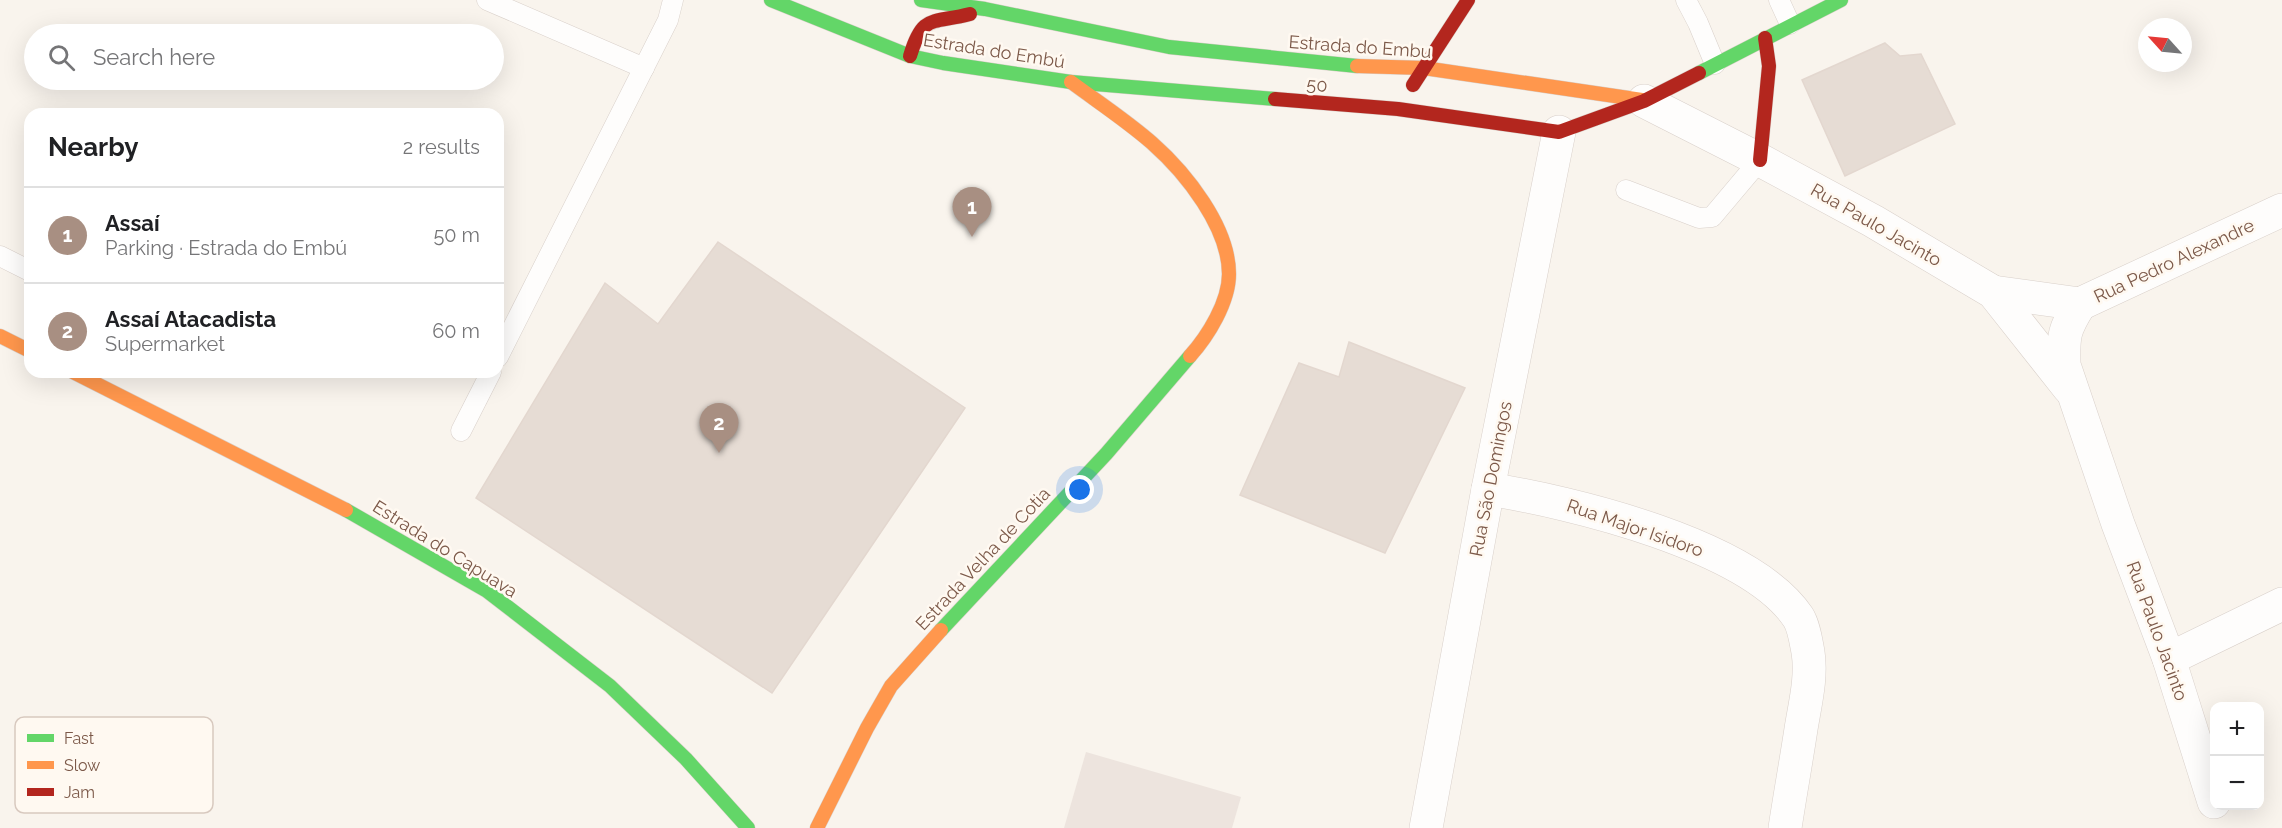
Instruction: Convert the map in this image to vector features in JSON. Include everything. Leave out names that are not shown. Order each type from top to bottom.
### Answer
[{"type":"main road","points":[[771,0],[910,56],[916,34],[931,20],[961,17],[985,9]]},
{"type":"main road","points":[[921,0],[985,9]]},
{"type":"main road","points":[[1398,109],[1468,0]]},
{"type":"main road","points":[[1559,132],[1644,101],[1790,24],[1841,0]]},
{"type":"main road","name":"Estrada do Embu","points":[[985,9],[1169,47],[1347,66],[1424,68],[1644,101]]},
{"type":"main road","points":[[1760,159],[1769,66],[1765,38]]},
{"type":"main road","name":"Estrada do Embú","points":[[910,56],[1071,82]]},
{"type":"main road","name":"50","points":[[1071,82],[1398,109],[1559,132]]},
{"type":"main road","name":"Estrada Velha de Cotia","points":[[817,828],[867,728],[891,686],[928,643],[1120,437],[1202,344],[1221,308],[1229,275],[1223,238],[1206,208],[1183,174],[1151,142],[1071,82]]},
{"type":"main road","points":[[0,336],[24,348]]},
{"type":"main road","name":"Estrada do Capuava","points":[[85,378],[349,511],[487,591],[610,686],[686,759],[748,828]]},
{"type":"street","name":"Rua Paulo Jacinto","points":[[1644,101],[1760,159],[1873,221],[1993,292],[2073,393]]},
{"type":"street","name":"Rua São Domingos","points":[[1426,828],[1488,489],[1559,132]]},
{"type":"street","name":"Rua Pedro Alexandre","points":[[1993,292],[2080,304],[2282,210]]},
{"type":"street","name":"Rua Paulo Jacinto","points":[[2080,304],[2067,324],[2064,339],[2064,365],[2118,524],[2169,659],[2210,788]]},
{"type":"street","name":"Rua Major Isidoro","points":[[1488,489],[1541,497],[1599,513],[1676,539],[1740,568],[1775,591],[1799,619],[1808,654],[1809,684],[1785,828]]},
{"type":"street","points":[[2169,659],[2282,604]]},
{"type":"street","name":"Rua Paulo Jacinto","points":[[2217,810],[2223,828]]},
{"type":"lane","points":[[487,0],[644,68]]},
{"type":"lane","points":[[504,345],[668,20],[673,0]]},
{"type":"lane","points":[[1686,0],[1715,64]]},
{"type":"lane","points":[[1779,0],[1790,24]]},
{"type":"lane","points":[[1626,190],[1706,219],[1712,217],[1760,159]]},
{"type":"lane","points":[[0,256],[24,268]]},
{"type":"lane","points":[[461,430],[487,378]]},
{"type":"shaded area","points":[[1086,752],[1241,797],[1232,828],[1064,828]]},
{"type":"building","points":[[1885,43],[1900,56],[1921,54],[1955,124],[1845,176],[1802,80]]},
{"type":"building","points":[[718,242],[965,408],[772,693],[476,498],[605,283],[658,324]]},
{"type":"building","points":[[1349,342],[1465,388],[1385,553],[1240,495],[1299,363],[1339,377]]},
{"type":"traffic: fast","points":[[771,0],[910,56],[943,63],[1071,82],[1275,99]]},
{"type":"traffic: fast","points":[[921,0],[985,9],[1169,47],[1357,66]]},
{"type":"traffic: fast","points":[[1699,73],[1841,0]]},
{"type":"traffic: fast","points":[[941,630],[1106,454],[1190,356]]},
{"type":"traffic: fast","points":[[346,510],[487,591],[610,686],[686,759],[748,828]]},
{"type":"traffic: slow","points":[[1357,66],[1424,68],[1642,100]]},
{"type":"traffic: slow","points":[[1071,82],[1133,127],[1165,155],[1203,202],[1222,238],[1227,256],[1228,285],[1216,318],[1204,339],[1190,356]]},
{"type":"traffic: slow","points":[[0,336],[24,348]]},
{"type":"traffic: slow","points":[[85,378],[346,510]]},
{"type":"traffic: slow","points":[[817,828],[867,728],[891,686],[941,630]]},
{"type":"traffic: jam","points":[[1413,85],[1468,0]]},
{"type":"traffic: jam","points":[[910,56],[925,26],[938,20],[970,14]]},
{"type":"traffic: jam","points":[[1760,160],[1769,66],[1765,38]]},
{"type":"traffic: jam","points":[[1275,99],[1398,109],[1559,132],[1644,101],[1699,73]]},
{"type":"place","name":"Assaí","points":[[972,237]]},
{"type":"place","name":"Assaí Atacadista","points":[[719,453]]}]
